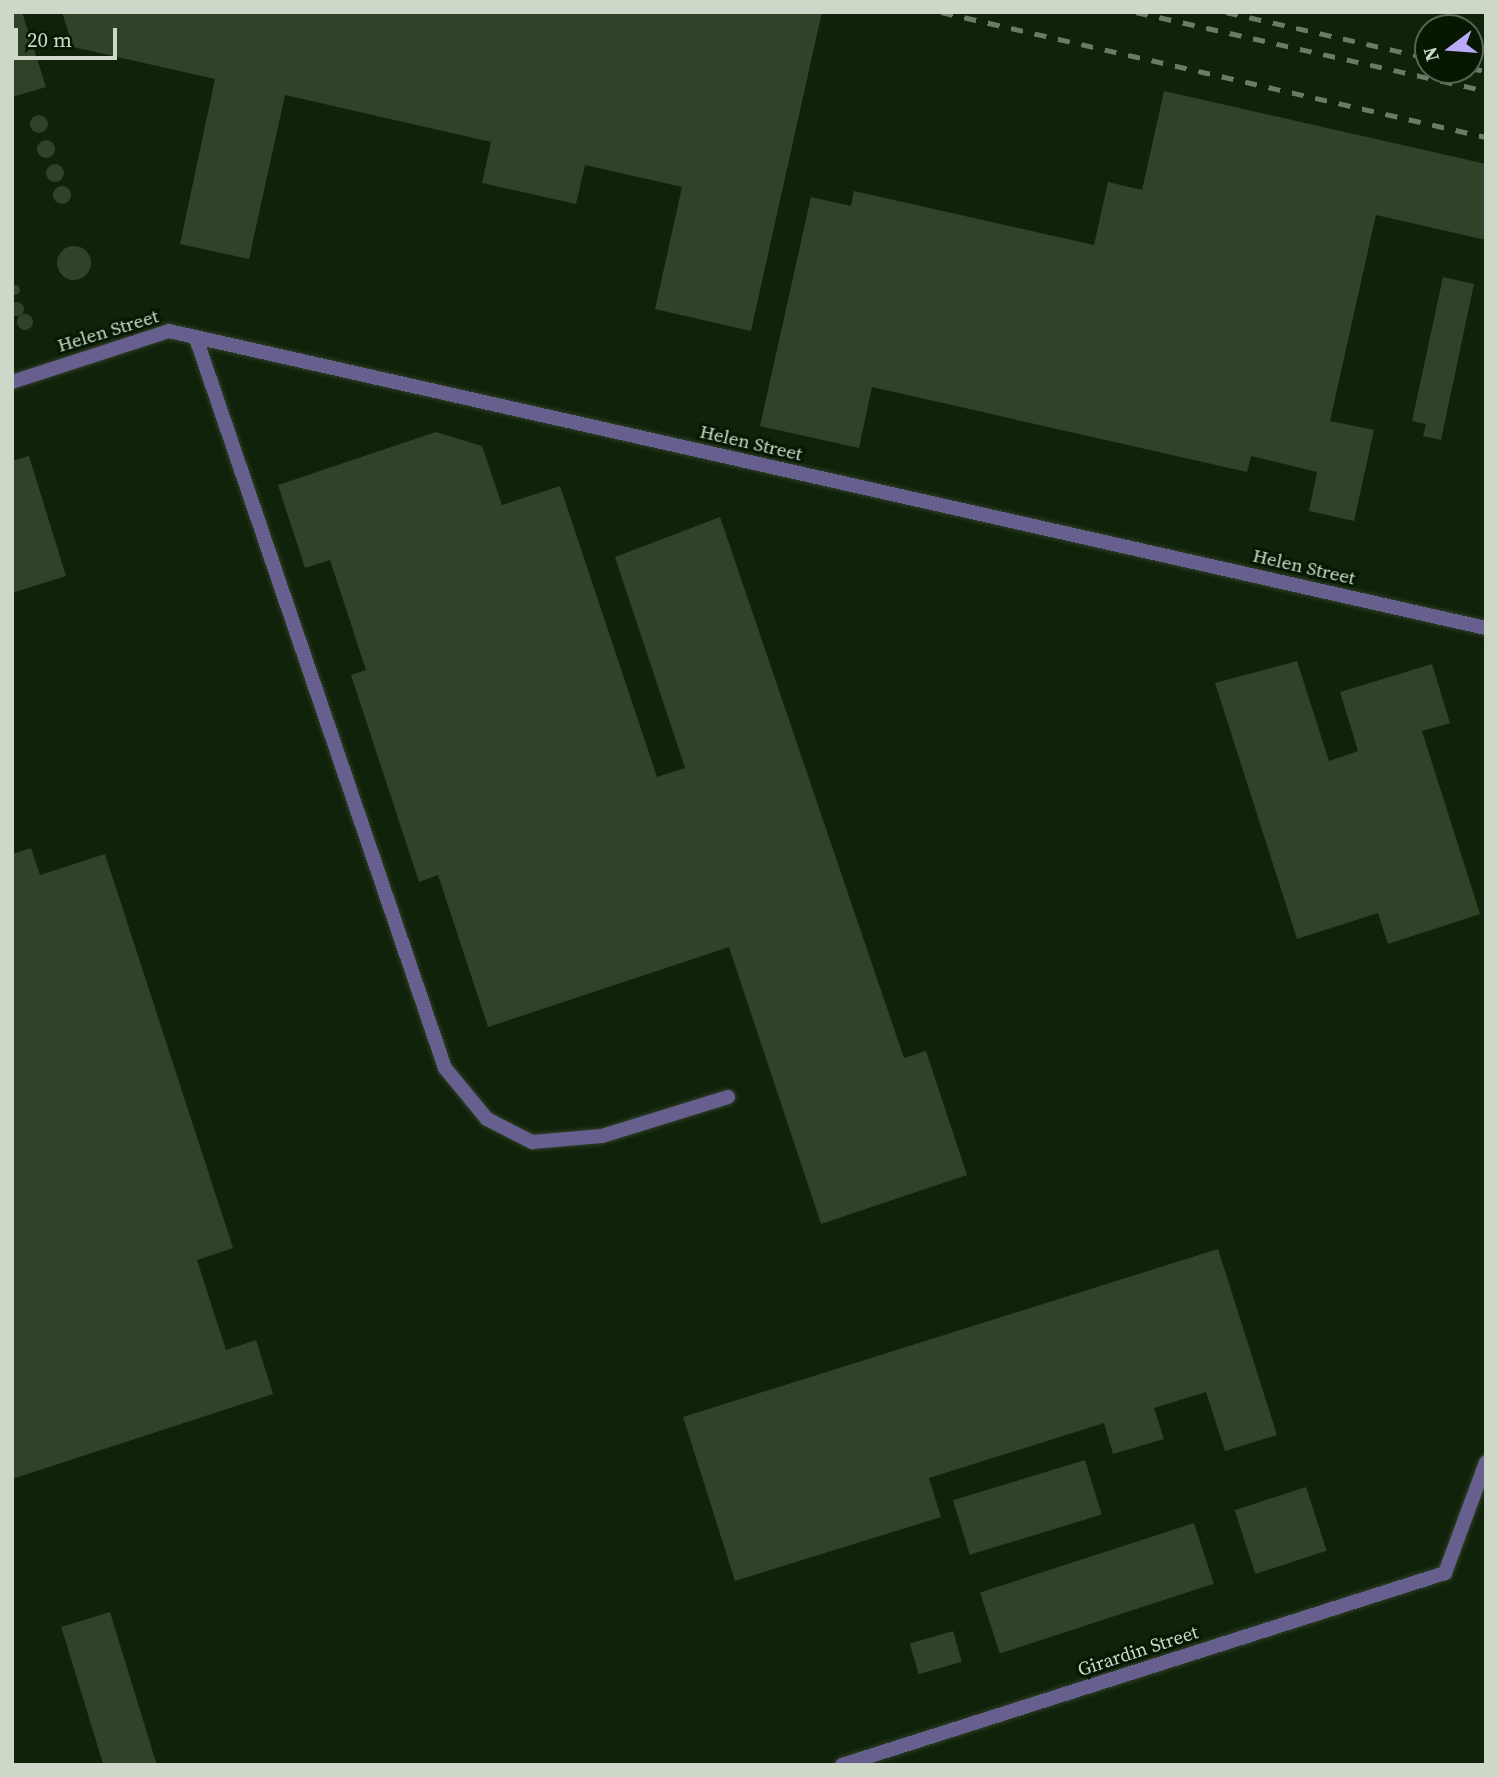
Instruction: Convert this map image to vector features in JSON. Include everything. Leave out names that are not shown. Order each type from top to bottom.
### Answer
[{"type":"street","name":"Helen Street","points":[[12,382],[169,331],[1486,628]]},
{"type":"street","points":[[196,338],[445,1068],[487,1119],[532,1142],[602,1136],[728,1097]]},
{"type":"street","name":"Girardin Street","points":[[842,1765],[1445,1573],[1486,1462]]},
{"type":"building","points":[[12,12],[22,12],[46,87],[12,97]]},
{"type":"building","points":[[62,12],[822,12],[751,331],[655,309],[682,187],[585,165],[576,204],[482,183],[491,142],[285,95],[249,259],[180,244],[215,79],[73,47]]},
{"type":"building","points":[[1164,91],[1486,164],[1486,240],[1376,215],[1330,421],[1374,430],[1354,521],[1309,511],[1317,472],[1251,456],[1247,472],[872,387],[859,448],[760,426],[811,197],[851,206],[854,191],[1094,245],[1108,182],[1142,190]]},
{"type":"building","points":[[39,115],[45,118],[48,124],[45,130],[39,133],[33,130],[30,124],[33,118]]},
{"type":"building","points":[[46,140],[52,143],[55,149],[52,155],[46,158],[40,155],[37,149],[40,143]]},
{"type":"building","points":[[55,164],[61,167],[64,173],[61,179],[55,182],[49,179],[46,173],[49,167]]},
{"type":"building","points":[[62,186],[68,189],[71,195],[68,201],[62,204],[56,201],[53,195],[56,189]]},
{"type":"building","points":[[74,246],[86,251],[91,263],[86,275],[74,280],[62,275],[57,263],[62,251]]},
{"type":"building","points":[[1443,277],[1474,284],[1441,440],[1423,436],[1426,424],[1412,421]]},
{"type":"building","points":[[15,285],[19,286],[19,294],[15,295],[11,294],[10,290],[11,286]]},
{"type":"building","points":[[17,302],[22,304],[22,314],[17,316],[12,314],[10,309],[12,304]]},
{"type":"building","points":[[25,314],[33,322],[25,330],[17,322]]},
{"type":"building","points":[[436,432],[482,446],[502,505],[560,486],[657,777],[685,768],[615,557],[720,517],[904,1058],[926,1051],[967,1175],[821,1224],[729,947],[488,1027],[438,875],[419,882],[351,675],[366,670],[330,560],[305,568],[278,485]]},
{"type":"building","points":[[29,456],[66,576],[12,593],[12,461]]},
{"type":"building","points":[[1297,661],[1329,761],[1358,751],[1340,692],[1432,664],[1450,723],[1422,731],[1480,914],[1388,944],[1378,913],[1297,939],[1215,683]]},
{"type":"building","points":[[31,848],[40,875],[105,854],[233,1248],[197,1260],[226,1350],[256,1340],[273,1394],[12,1479],[12,854]]},
{"type":"building","points":[[1218,1249],[1277,1435],[1225,1451],[1206,1392],[1154,1408],[1164,1439],[1113,1454],[1104,1423],[929,1478],[941,1517],[735,1581],[683,1417]]},
{"type":"building","points":[[1085,1460],[1102,1515],[970,1555],[953,1500]]},
{"type":"building","points":[[1306,1487],[1327,1551],[1255,1574],[1235,1510]]},
{"type":"building","points":[[1194,1523],[1214,1584],[1000,1653],[980,1593]]},
{"type":"building","points":[[110,1612],[157,1765],[103,1765],[61,1627]]},
{"type":"building","points":[[953,1631],[962,1662],[919,1674],[910,1643]]},
{"type":"railway","points":[[941,12],[1486,137]]},
{"type":"railway","points":[[1136,12],[1486,91]]},
{"type":"railway","points":[[1226,12],[1414,55]]}]
